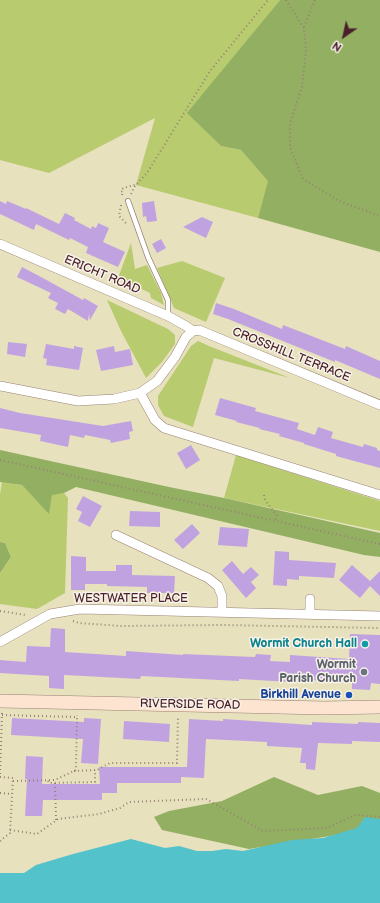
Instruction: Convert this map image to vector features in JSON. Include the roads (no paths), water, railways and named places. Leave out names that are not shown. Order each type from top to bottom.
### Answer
[{"type":"main road","name":"RIVERSIDE ROAD","points":[[1,701],[324,708],[380,707]]},
{"type":"street","name":"ERICHT ROAD","points":[[0,244],[168,316],[193,331]]},
{"type":"street","name":"CROSSHILL TERRACE","points":[[193,331],[199,330],[380,405]]},
{"type":"street","points":[[0,386],[78,401],[114,399],[140,393],[157,381],[175,357],[186,337],[193,331]]},
{"type":"street","points":[[140,393],[155,420],[164,428],[380,495]]},
{"type":"street","points":[[116,536],[208,578],[218,586],[222,596],[222,612]]},
{"type":"street","points":[[310,599],[310,614]]},
{"type":"street","name":"WESTWATER PLACE","points":[[0,642],[50,614],[80,609],[380,616]]},
{"type":"lane","points":[[128,201],[148,257],[168,300],[168,316]]},
{"type":"water","points":[[365,817],[380,819],[380,903],[0,903],[0,873],[24,873],[36,865],[131,839],[165,848],[179,846],[197,851],[226,849],[243,851],[292,840],[323,838],[357,828]]},
{"type":"place","name":"Wormit Church Hall","points":[[365,644]]},
{"type":"place","name":"Wormit Parish Church","points":[[364,672]]},
{"type":"place","name":"Birkhill Avenue","points":[[349,695]]}]
